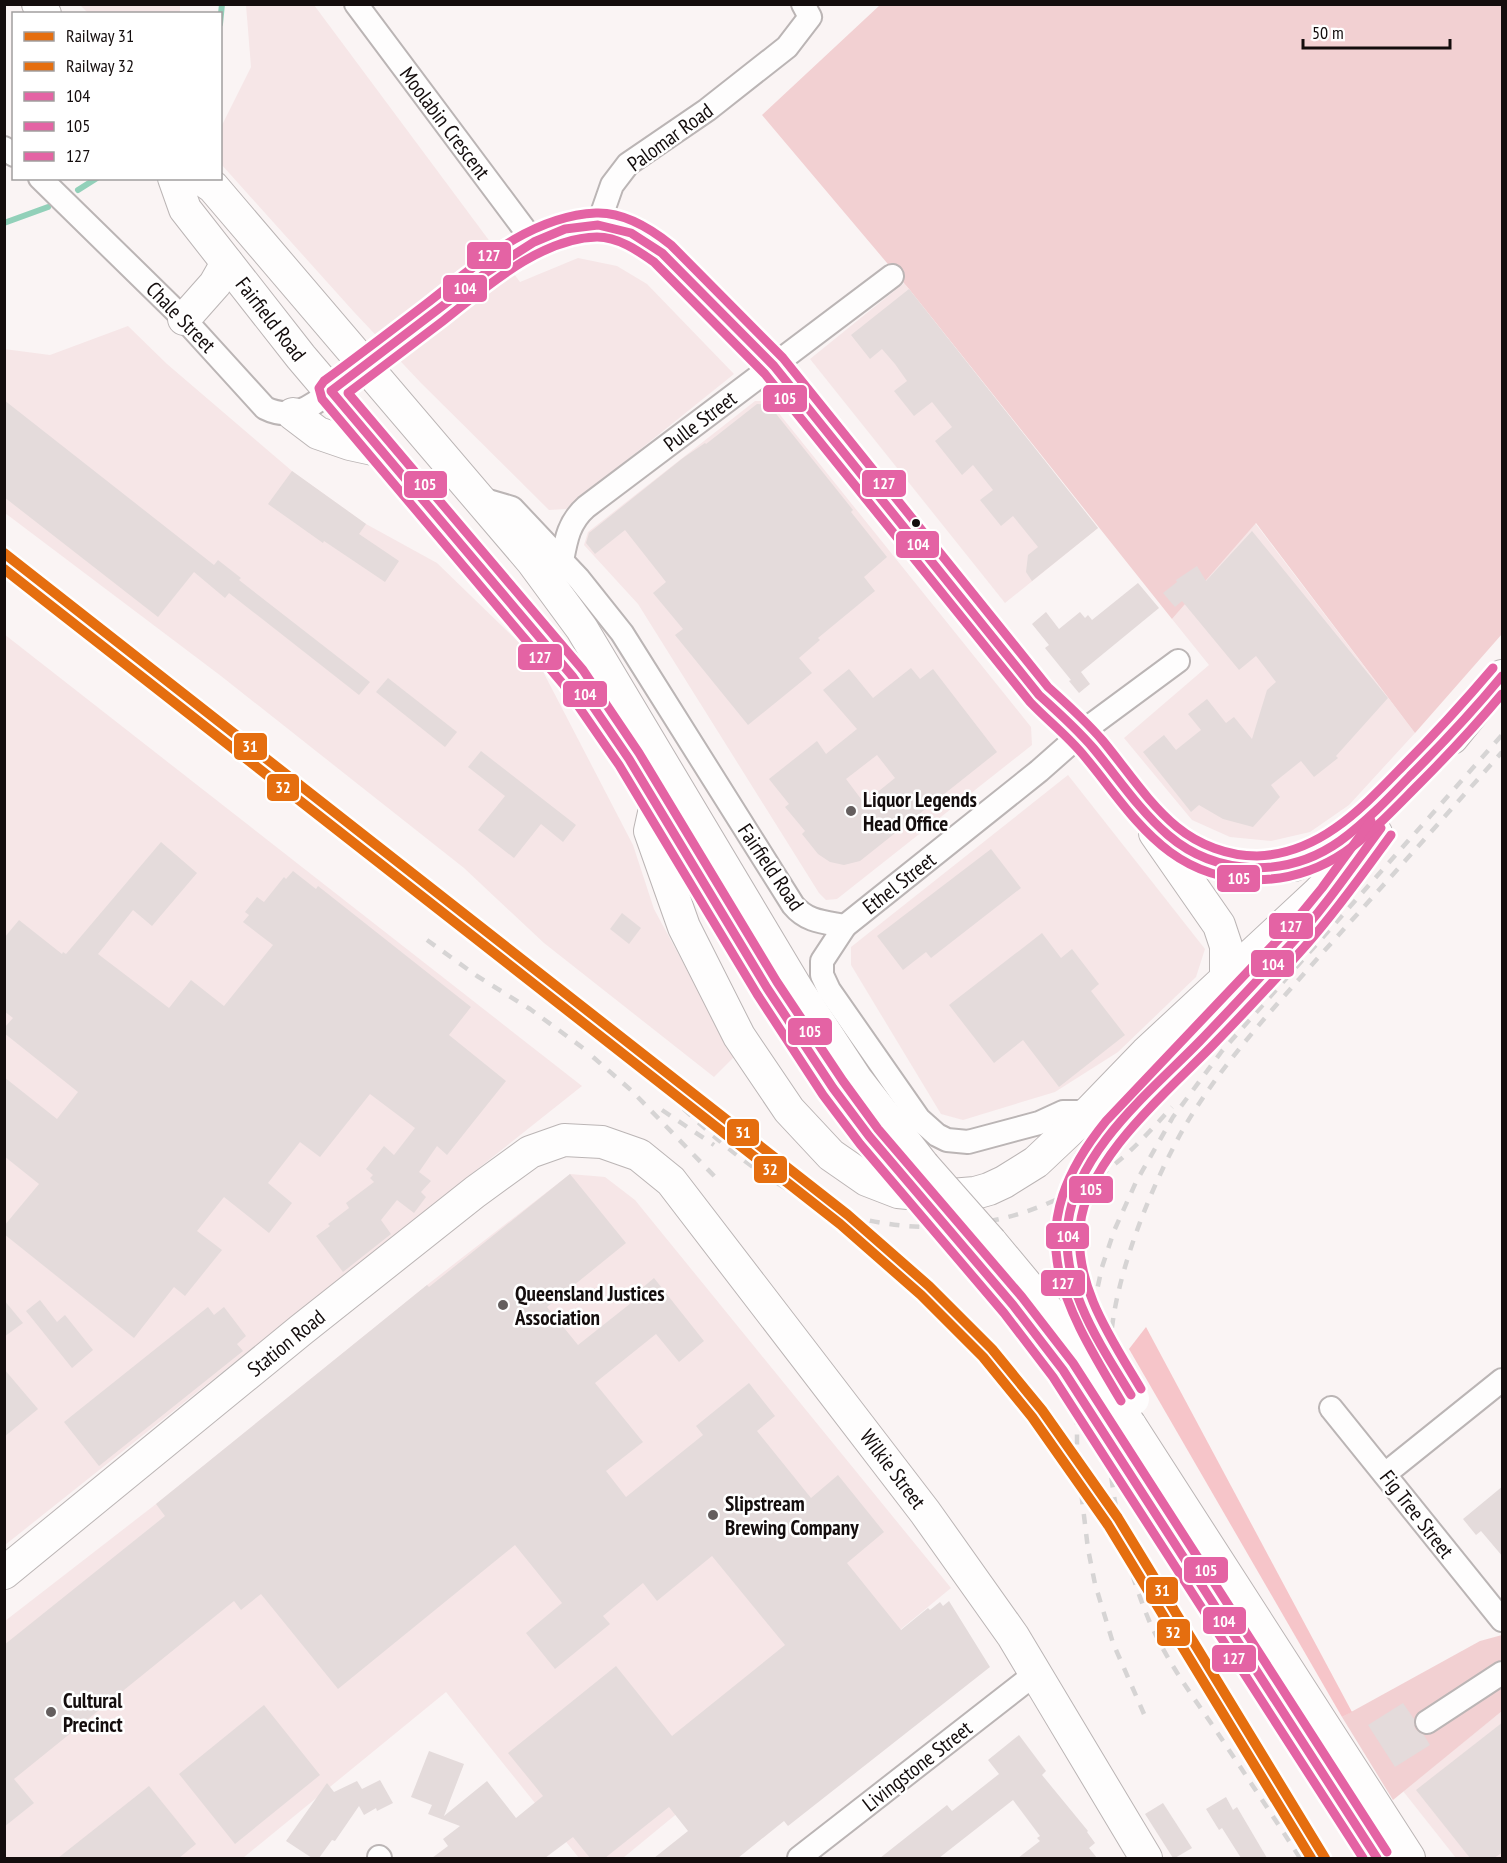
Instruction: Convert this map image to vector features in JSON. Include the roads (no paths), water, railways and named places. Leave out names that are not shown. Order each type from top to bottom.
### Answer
[{"type":"main road","name":"Fairfield Road","points":[[175,180],[185,208],[227,262],[331,391],[573,677],[624,751],[801,1041],[833,1088],[908,1166],[976,1243],[1071,1337],[1131,1412]]},
{"type":"main road","name":"Fairfield Road","points":[[203,180],[213,187],[532,561],[582,629],[797,989],[856,1079],[908,1166]]},
{"type":"main road","points":[[331,391],[488,272],[534,242],[565,230],[598,225],[616,228],[646,241],[662,253],[774,366],[1039,695],[1082,734],[1132,797],[1168,835],[1189,850],[1205,858],[1238,867],[1262,869],[1294,865],[1319,855],[1362,825],[1464,722]]},
{"type":"main road","points":[[184,319],[215,284],[227,262]]},
{"type":"main road","points":[[293,414],[318,433],[382,451]]},
{"type":"main road","points":[[1140,1463],[1152,1431],[1131,1412],[1079,1300],[1070,1266],[1068,1225],[1071,1206],[1080,1180],[1090,1161],[1113,1131],[1249,990],[1323,907],[1379,831],[1503,676]]},
{"type":"main road","points":[[1132,797],[1219,926],[1226,946],[1226,979]]},
{"type":"main road","points":[[656,804],[650,831],[684,927],[739,1036],[789,1110],[831,1155],[867,1180],[898,1192],[939,1196],[975,1193],[1004,1182],[1036,1162],[1146,1053],[1317,894],[1379,831]]},
{"type":"main road","name":"Station Road","points":[[4,1573],[475,1192],[530,1152],[564,1140],[581,1140]]},
{"type":"main road","name":"Wilkie Street","points":[[581,1140],[602,1142],[639,1155],[670,1181],[925,1512],[1013,1636],[1146,1858]]},
{"type":"main road","name":"Fairfield Road","points":[[976,1243],[1020,1314],[1140,1463],[1409,1858]]},
{"type":"main road","name":"Fairfield Road","points":[[1140,1463],[1377,1858]]},
{"type":"street","name":"Moolabin Crescent","points":[[356,4],[534,242]]},
{"type":"street","name":"Palomar Road","points":[[598,225],[612,185],[628,164],[708,110],[787,47],[806,11]]},
{"type":"street","name":"Chale Street","points":[[45,184],[184,319],[261,405],[280,414],[293,414]]},
{"type":"street","name":"Pulle Street","points":[[562,561],[568,529],[577,514],[892,276]]},
{"type":"street","points":[[293,414],[314,405],[331,391]]},
{"type":"street","name":"Fairfield Road","points":[[478,498],[512,508],[600,604],[622,633],[793,905],[811,920],[845,926]]},
{"type":"street","name":"Ethel Street","points":[[845,926],[1082,734],[1178,662]]},
{"type":"street","points":[[845,926],[822,961],[824,982],[919,1119],[938,1136],[947,1140],[968,1142],[1039,1123],[1064,1112],[1089,1112]]},
{"type":"street","points":[[1385,1474],[1503,1380]]},
{"type":"street","name":"Fig Tree Street","points":[[1331,1408],[1503,1620]]},
{"type":"street","points":[[1427,1722],[1503,1672]]},
{"type":"street","name":"Livingstone Street","points":[[799,1858],[1035,1674]]},
{"type":"waterway","points":[[221,12],[222,4]]},
{"type":"waterway","points":[[78,190],[94,180]]},
{"type":"waterway","points":[[4,223],[48,207]]},
{"type":"railway","points":[[1144,1714],[1113,1643],[1095,1584],[1088,1549],[1077,1458],[1077,1411],[1081,1365],[1102,1267],[1114,1231],[1136,1182],[1173,1117],[1222,1051],[1502,735]]},
{"type":"railway","points":[[1300,1858],[1169,1659],[1154,1632],[1135,1583],[1116,1509],[1107,1433],[1109,1357],[1117,1296],[1151,1195],[1173,1147],[1199,1103],[1264,1019],[1502,752]]},
{"type":"railway","points":[[427,940],[477,976],[530,1009],[583,1048]]},
{"type":"railway","points":[[554,984],[683,1108],[747,1163],[782,1186],[821,1205],[861,1219],[902,1226],[944,1227],[986,1222],[1027,1211],[1066,1195],[1113,1166],[1172,1107]]},
{"type":"railway","points":[[593,1057],[632,1091],[719,1181]]},
{"type":"railway","points":[[662,1110],[714,1145]]},
{"type":"rail line","name":"31","points":[[4,553],[848,1215],[929,1286],[992,1349],[1042,1410],[1118,1518],[1325,1858]]},
{"type":"rail line","name":"32","points":[[4,569],[840,1224],[921,1295],[983,1357],[1032,1417],[1108,1525],[1311,1858]]},
{"type":"place","name":"Liquor Legends Head Office","points":[[851,811]]},
{"type":"place","name":"Queensland Justices Association","points":[[503,1305]]},
{"type":"place","name":"Slipstream Brewing Company","points":[[713,1515]]},
{"type":"place","name":"Cultural Precinct","points":[[51,1712]]}]
